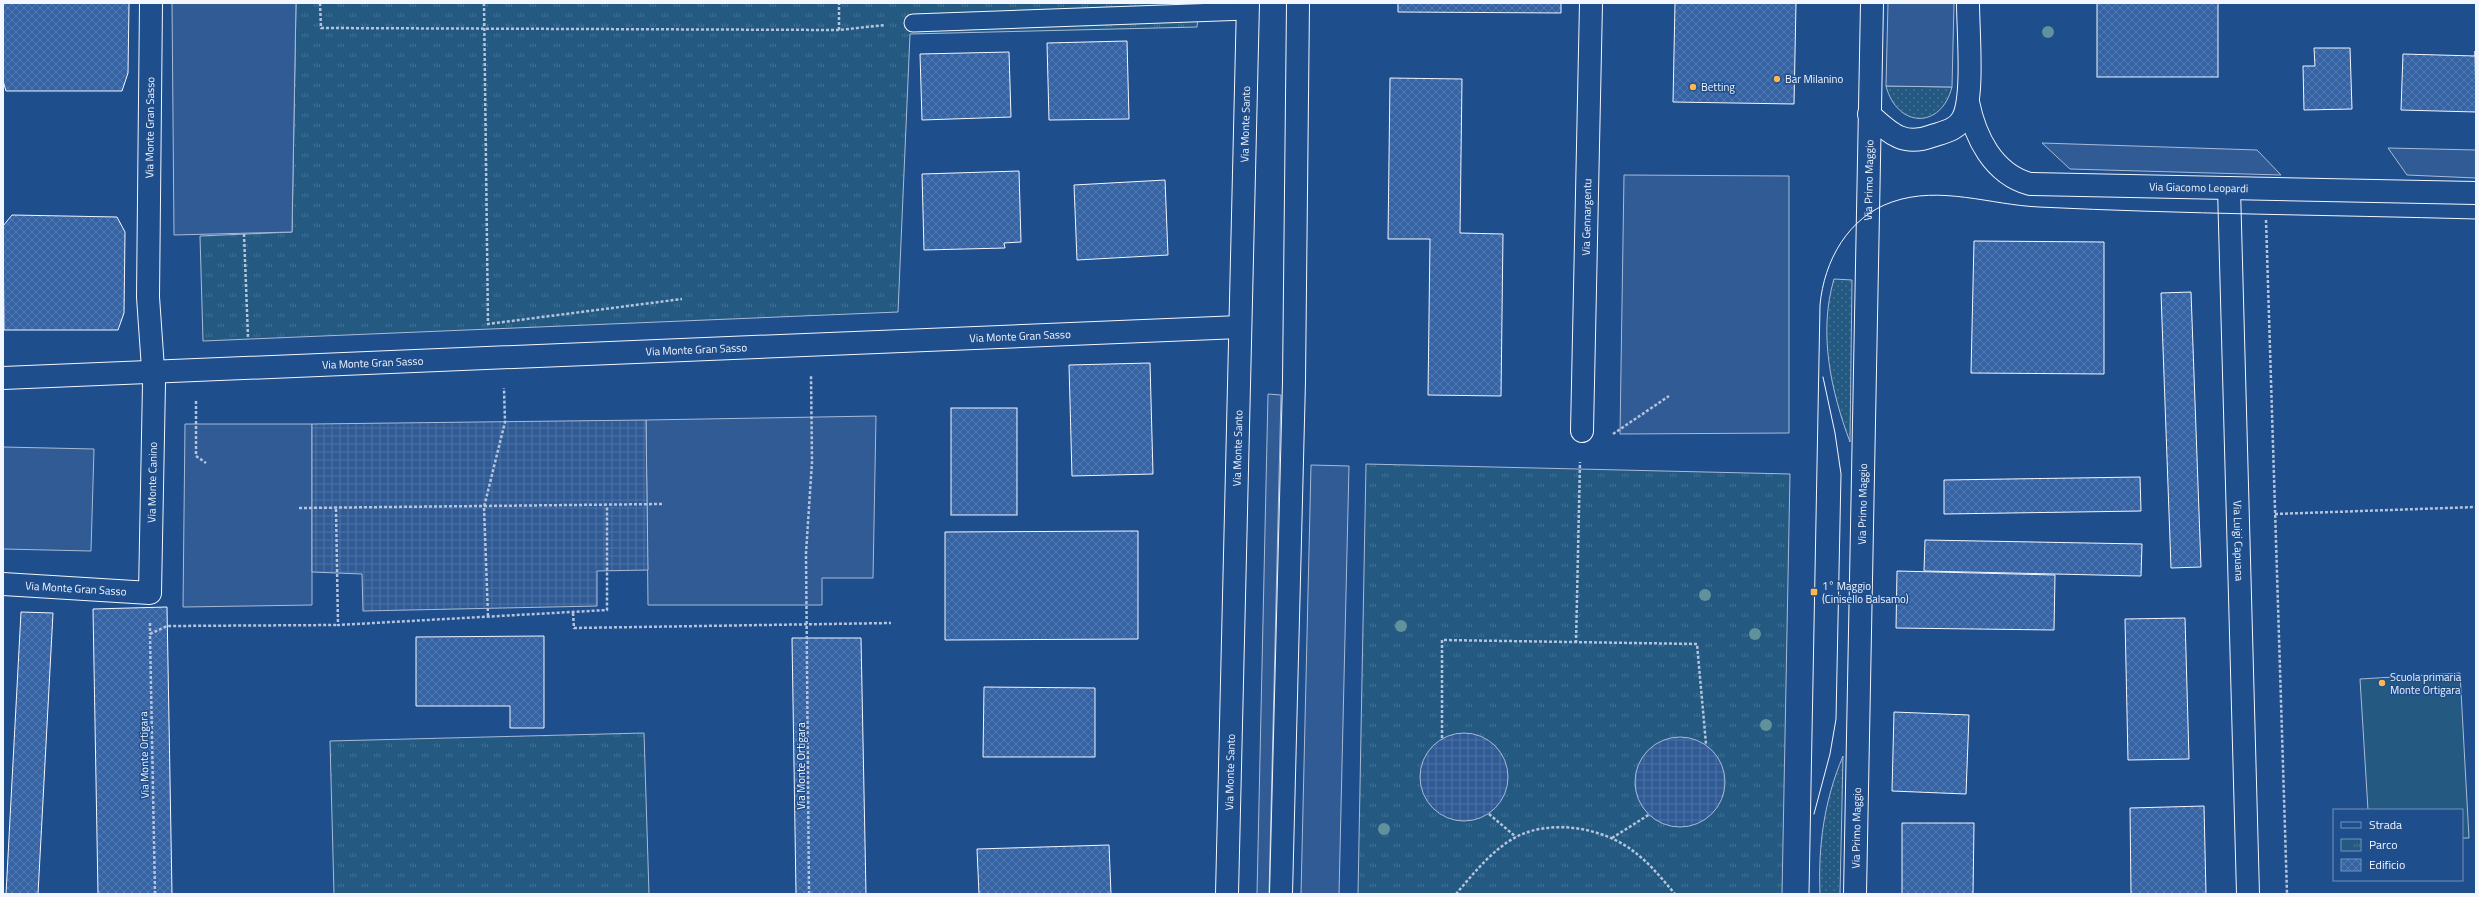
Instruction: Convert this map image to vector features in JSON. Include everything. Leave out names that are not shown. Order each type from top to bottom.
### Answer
[{"type":"street","name":"Via Monte Gran Sasso","points":[[151,3],[148,297],[154,372]]},
{"type":"street","points":[[1281,894],[1294,381],[1298,3]]},
{"type":"street","name":"Via Gennargentu","points":[[1582,431],[1591,3]]},
{"type":"street","name":"Via Primo Maggio","points":[[1855,894],[1869,271],[1869,114],[1872,3]]},
{"type":"street","name":"Via Primo Maggio","points":[[1869,114],[1892,134],[1918,141],[1954,128],[1963,118],[1968,102],[1968,3]]},
{"type":"street","name":"Via Monte Santo","points":[[1227,894],[1247,7]]},
{"type":"street","name":"Via Giacomo Leopardi","points":[[1968,102],[1974,126],[1991,158],[2019,181],[2041,184],[2476,193]]},
{"type":"street","name":"Via Luigi Capuana","points":[[2229,188],[2248,894]]},
{"type":"street","name":"Via Monte Gran Sasso","points":[[3,378],[154,372],[250,366],[1240,327]]},
{"type":"street","name":"Via Monte Canino","points":[[150,592],[154,372]]},
{"type":"street","name":"Via Monte Gran Sasso","points":[[3,584],[150,592]]},
{"type":"lane","points":[[914,23],[1247,7]]},
{"type":"path","points":[[320,3],[320,28],[839,30],[914,23]]},
{"type":"path","points":[[484,3],[488,324],[682,299]]},
{"type":"path","points":[[839,3],[839,30]]},
{"type":"path","points":[[2266,220],[2287,894]]},
{"type":"path","points":[[244,234],[250,366]]},
{"type":"path","name":"Via Monte Ortigara","points":[[809,894],[809,638],[806,553],[812,462],[811,372]]},
{"type":"path","points":[[488,616],[484,506],[505,422],[504,383]]},
{"type":"path","points":[[1612,435],[1669,396]]},
{"type":"path","points":[[196,398],[196,456],[206,463]]},
{"type":"path","points":[[1576,643],[1580,457]]},
{"type":"path","points":[[299,508],[336,509],[662,504]]},
{"type":"path","points":[[336,509],[338,625],[607,610],[606,506]]},
{"type":"path","points":[[2275,514],[2476,507]]},
{"type":"path","points":[[573,613],[574,628],[891,623]]},
{"type":"path","name":"Via Monte Ortigara","points":[[155,894],[150,634],[168,626],[338,625]]},
{"type":"path","points":[[1442,738],[1442,640],[1697,644],[1706,744]]},
{"type":"path","points":[[1489,814],[1516,837]]},
{"type":"path","points":[[1612,838],[1650,814]]},
{"type":"path","points":[[1456,894],[1488,859],[1516,837],[1537,830],[1558,827],[1583,829],[1612,838],[1636,853],[1674,894]]},
{"type":"green space","points":[[296,3],[1199,3],[1197,27],[910,34],[898,312],[203,341],[200,236],[292,232]]},
{"type":"green space","points":[[1886,86],[1952,87],[1946,101],[1939,111],[1929,117],[1919,118],[1909,116],[1899,110],[1892,100]]},
{"type":"green space","points":[[1834,279],[1852,280],[1850,442],[1837,403],[1829,362],[1827,320],[1829,299]]},
{"type":"green space","points":[[1366,464],[1790,474],[1782,894],[1358,894]]},
{"type":"green space","points":[[2460,673],[2469,838],[2463,838],[2463,809],[2368,809],[2360,679]]},
{"type":"green space","points":[[644,733],[649,894],[334,894],[330,741]]},
{"type":"green space","points":[[1843,756],[1840,894],[1820,894],[1821,841],[1831,790]]},
{"type":"shaded area","points":[[172,3],[296,3],[292,232],[174,235]]},
{"type":"shaded area","points":[[1888,3],[1954,3],[1952,87],[1886,86]]},
{"type":"shaded area","points":[[2042,143],[2257,150],[2281,175],[2070,169]]},
{"type":"shaded area","points":[[2388,148],[2476,150],[2476,178],[2407,175]]},
{"type":"shaded area","points":[[1624,175],[1789,176],[1789,433],[1620,434]]},
{"type":"shaded area","points":[[1268,394],[1281,395],[1269,894],[1257,894]]},
{"type":"shaded area","points":[[876,416],[873,578],[822,578],[822,605],[648,605],[646,420]]},
{"type":"shaded area","points":[[646,420],[648,570],[597,571],[597,606],[363,611],[362,574],[312,572],[312,424]]},
{"type":"shaded area","points":[[185,424],[312,424],[312,605],[183,607]]},
{"type":"shaded area","points":[[3,447],[94,449],[91,551],[3,549]]},
{"type":"shaded area","points":[[1311,465],[1349,466],[1339,894],[1301,894]]},
{"type":"shaded area","points":[[1455,733],[1473,733],[1489,740],[1501,752],[1508,768],[1508,786],[1501,802],[1489,814],[1473,821],[1455,821],[1439,814],[1427,802],[1420,786],[1420,768],[1427,752],[1439,740]]},
{"type":"shaded area","points":[[1680,737],[1697,741],[1712,750],[1721,765],[1725,782],[1721,799],[1712,814],[1697,823],[1680,827],[1663,823],[1648,814],[1639,799],[1635,782],[1639,765],[1648,750],[1663,741]]},
{"type":"building","points":[[3,3],[129,3],[128,73],[122,91],[6,91],[3,81]]},
{"type":"building","points":[[1398,3],[1561,3],[1561,13],[1398,12]]},
{"type":"building","points":[[1675,3],[1796,3],[1794,104],[1673,102]]},
{"type":"building","points":[[2097,3],[2218,3],[2218,77],[2097,77]]},
{"type":"building","points":[[1127,41],[1129,119],[1049,120],[1047,43]]},
{"type":"building","points":[[2314,48],[2350,48],[2352,109],[2304,110],[2303,66],[2315,66]]},
{"type":"building","points":[[2475,51],[2476,112],[2401,110],[2403,54],[2475,56]]},
{"type":"building","points":[[1009,52],[1011,117],[922,120],[920,54]]},
{"type":"building","points":[[1390,78],[1462,79],[1460,233],[1503,234],[1501,396],[1428,395],[1430,239],[1388,239]]},
{"type":"building","points":[[1019,171],[1021,242],[1004,243],[1005,248],[924,250],[922,174]]},
{"type":"building","points":[[1165,180],[1168,255],[1077,260],[1074,185]]},
{"type":"building","points":[[12,215],[117,217],[125,232],[124,313],[118,330],[4,330],[3,226]]},
{"type":"building","points":[[1974,241],[2104,242],[2104,374],[1971,373]]},
{"type":"building","points":[[2191,292],[2201,567],[2171,568],[2161,293]]},
{"type":"building","points":[[1150,363],[1153,474],[1072,476],[1069,365]]},
{"type":"building","points":[[951,408],[1017,408],[1017,515],[951,515]]},
{"type":"building","points":[[2140,477],[2141,511],[1944,514],[1944,480]]},
{"type":"building","points":[[1138,531],[1138,639],[945,640],[945,532]]},
{"type":"building","points":[[1925,540],[2142,544],[2141,576],[1924,571]]},
{"type":"building","points":[[1897,571],[2055,575],[2054,630],[1896,628]]},
{"type":"building","points":[[167,607],[172,894],[98,894],[93,609]]},
{"type":"building","points":[[21,612],[53,613],[38,894],[6,894]]},
{"type":"building","points":[[2185,618],[2189,759],[2128,760],[2125,619]]},
{"type":"building","points":[[544,636],[544,728],[510,728],[510,706],[416,706],[416,637]]},
{"type":"building","points":[[792,638],[861,638],[866,894],[796,894]]},
{"type":"building","points":[[984,687],[1095,688],[1095,757],[983,757]]},
{"type":"building","points":[[1894,712],[1969,715],[1966,794],[1892,791]]},
{"type":"building","points":[[2204,806],[2206,894],[2131,894],[2130,808]]},
{"type":"building","points":[[1902,823],[1974,823],[1973,894],[1902,894]]},
{"type":"building","points":[[1109,845],[1111,894],[979,894],[977,849]]},
{"type":"tram line","points":[[1809,894],[1820,305],[1822,289],[1833,257],[1851,230],[1863,218],[1876,209],[1892,202],[1910,197],[1928,195],[1966,197],[2021,206],[2039,207],[2202,213],[2476,219]]},
{"type":"tram line","points":[[1814,814],[1830,754],[1836,719],[1841,474],[1835,433],[1823,377]]},
{"type":"place","name":"Bar Milanino","points":[[1777,79]]},
{"type":"place","name":"Betting","points":[[1693,87]]},
{"type":"place","name":"1° Maggio (Cinisello Balsamo)","points":[[1814,592]]},
{"type":"place","name":"Scuola primaria Monte Ortigara","points":[[2382,683]]}]
